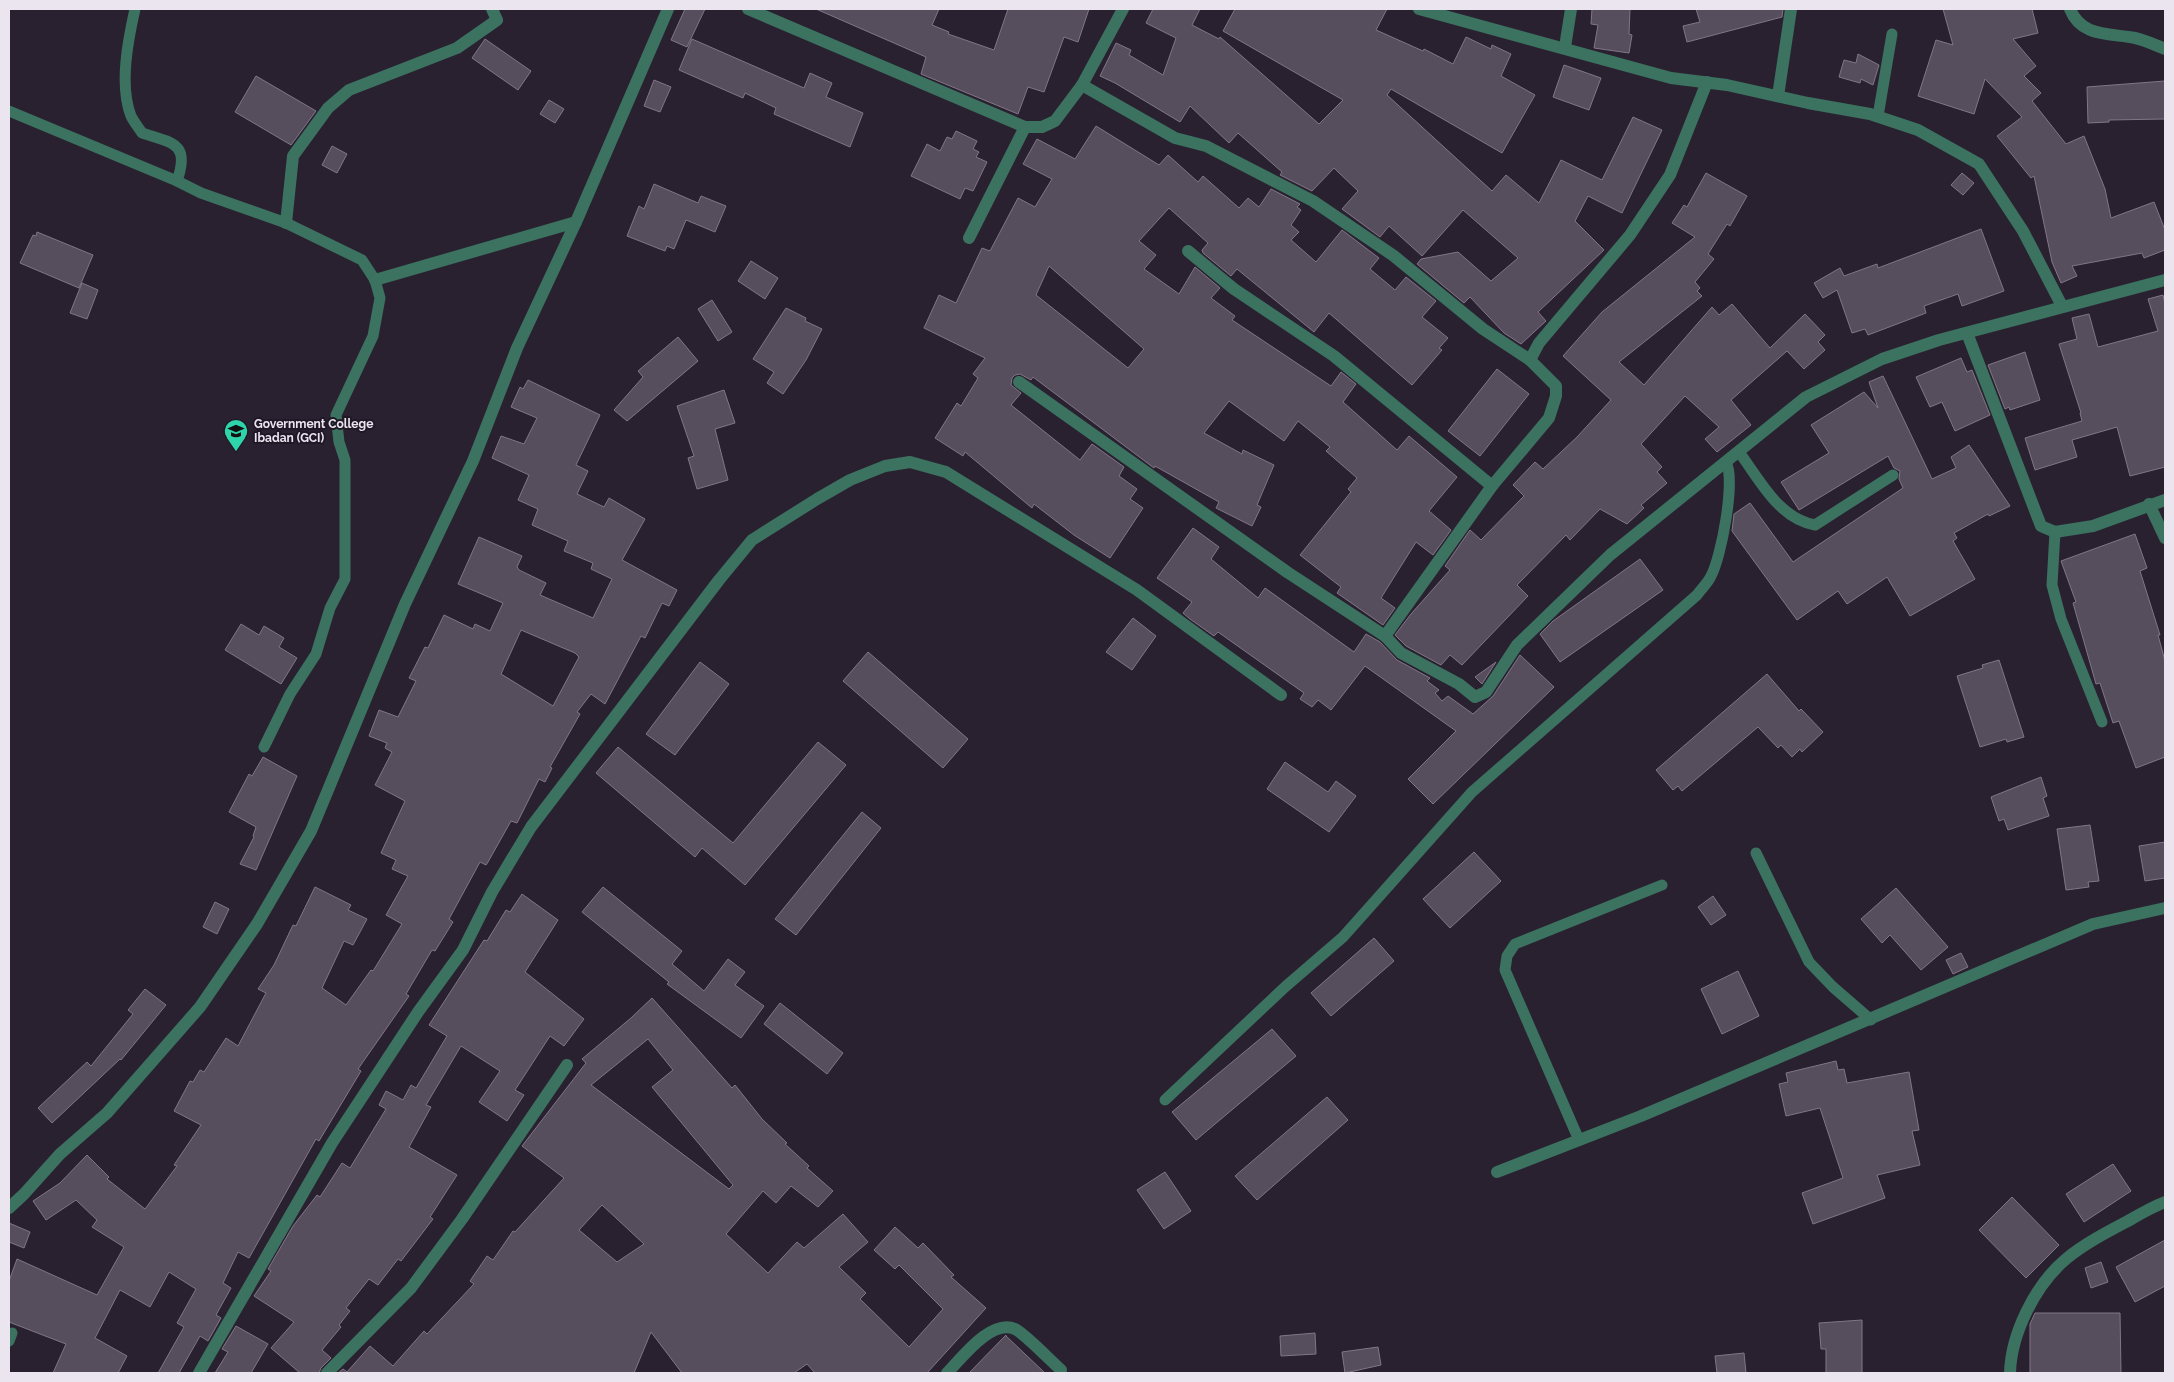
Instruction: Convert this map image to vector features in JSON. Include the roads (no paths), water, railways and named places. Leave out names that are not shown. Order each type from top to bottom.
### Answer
[{"type":"street","points":[[286,223],[293,156],[328,108],[349,90],[457,48],[497,20],[492,9]]},
{"type":"street","points":[[9,1208],[60,1154],[106,1113],[200,1007],[257,924],[311,831],[405,604],[473,461],[517,348],[576,222],[668,9]]},
{"type":"street","points":[[748,9],[1025,127],[1042,127],[1055,121],[1082,84],[1123,9]]},
{"type":"street","points":[[1419,9],[1672,78],[1707,82],[1878,116],[1918,130],[1979,164],[2023,231],[2062,306]]},
{"type":"street","points":[[1565,48],[1571,9]]},
{"type":"street","points":[[1778,96],[1790,9]]},
{"type":"street","points":[[2070,9],[2075,20],[2092,32],[2138,38],[2165,49]]},
{"type":"street","points":[[1530,360],[1538,343],[1630,235],[1670,175],[1707,82]]},
{"type":"street","points":[[1082,84],[1175,138],[1206,146],[1313,201],[1394,256],[1483,328],[1530,360],[1556,386],[1556,396],[1549,418],[1492,486],[1385,636]]},
{"type":"street","points":[[969,238],[1025,127]]},
{"type":"street","points":[[375,280],[576,222]]},
{"type":"street","points":[[1188,251],[1234,289],[1334,356],[1492,486]]},
{"type":"street","points":[[1019,382],[1287,572],[1385,636],[1400,653],[1459,684],[1475,697],[1486,692],[1517,645],[1610,555],[1806,397],[1882,359],[2062,306],[2165,280]]},
{"type":"street","points":[[1967,333],[2041,526],[2055,532],[2093,526],[2149,504],[2165,500]]},
{"type":"street","points":[[199,1373],[332,1143],[418,1012],[463,950],[492,892],[532,827],[713,588],[752,540],[817,499],[850,480],[885,466],[910,462],[946,472],[1137,590],[1281,695]]},
{"type":"street","points":[[2149,504],[2165,538]]},
{"type":"street","points":[[1497,1172],[1871,1020],[2092,924],[2165,908]]},
{"type":"street","points":[[327,1373],[411,1288],[462,1219],[567,1065]]},
{"type":"street","points":[[2010,1373],[2010,1355],[2024,1314],[2039,1290],[2065,1260],[2105,1233],[2165,1202]]},
{"type":"street","points":[[947,1373],[978,1341],[991,1331],[1004,1328],[1015,1329],[1061,1370]]},
{"type":"lane","points":[[135,9],[127,42],[126,83],[131,116],[142,133],[160,138],[178,148],[183,157],[183,164],[177,182]]},
{"type":"lane","points":[[1878,116],[1892,34]]},
{"type":"lane","points":[[9,112],[209,196],[286,223],[362,260],[375,280],[380,298],[373,336],[336,415],[339,442],[344,460],[345,579],[330,608],[316,654],[290,694],[264,747]]},
{"type":"lane","points":[[1738,452],[1782,509],[1802,522],[1815,525],[1893,475]]},
{"type":"lane","points":[[1165,1100],[1285,987],[1343,937],[1472,792],[1697,595],[1711,577],[1718,558],[1731,476],[1726,462]]},
{"type":"lane","points":[[2055,532],[2052,585],[2061,618],[2102,722]]},
{"type":"lane","points":[[1756,853],[1809,962],[1833,988],[1871,1020]]},
{"type":"lane","points":[[1579,1140],[1505,970],[1507,956],[1515,944],[1662,885]]},
{"type":"place","name":"Government College Ibadan (GCI)","points":[[236,452]]}]
